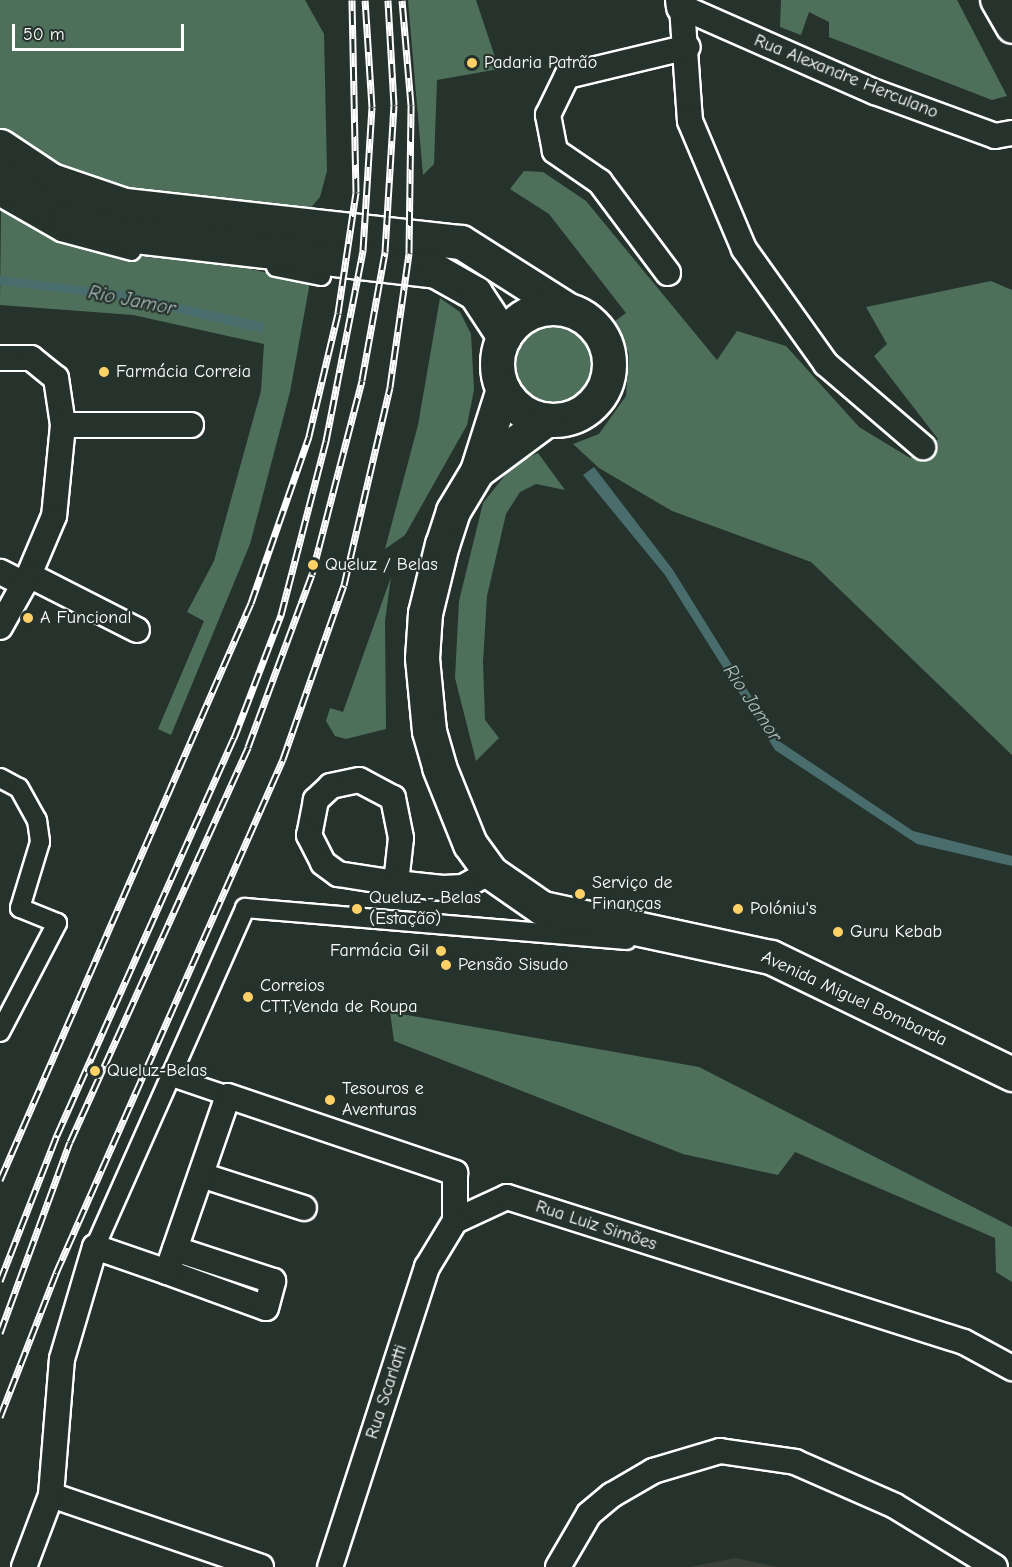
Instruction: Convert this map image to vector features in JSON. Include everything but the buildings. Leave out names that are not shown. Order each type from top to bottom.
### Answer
[{"type":"main road","points":[[0,146],[51,180],[125,206],[461,242],[565,308],[590,320],[606,343],[610,367],[604,390],[591,406],[570,418],[546,420],[521,409],[502,389],[498,354],[504,337],[530,312],[565,308]]},
{"type":"main road","points":[[0,176],[67,220],[126,235],[436,271],[480,298],[504,337]]},
{"type":"main road","name":"Avenida Miguel Bombarda","points":[[502,389],[477,471],[453,511],[442,544],[425,613],[422,658],[429,731],[439,767],[470,844],[489,872],[542,908],[749,951],[1012,1074]]},
{"type":"main road","name":"Avenida Miguel Bombarda","points":[[477,471],[546,420]]},
{"type":"street","points":[[996,0],[1012,28]]},
{"type":"street","points":[[682,3],[688,46],[690,121],[744,249],[826,364],[923,447]]},
{"type":"street","name":"Rua Alexandre Herculano","points":[[682,3],[875,92],[995,136],[1012,133]]},
{"type":"street","points":[[668,273],[600,182],[555,152],[548,114],[567,76],[688,46]]},
{"type":"street","points":[[0,196],[89,243],[321,276]]},
{"type":"street","points":[[0,358],[31,358],[56,378],[63,425],[54,516],[26,579],[0,627]]},
{"type":"street","points":[[63,425],[191,425]]},
{"type":"street","points":[[0,572],[26,579],[137,630]]},
{"type":"street","points":[[0,778],[19,788],[37,820],[40,842],[20,908],[57,923],[0,1032]]},
{"type":"street","points":[[396,883],[402,838],[393,798],[359,780],[331,786],[316,800],[309,820],[315,851],[338,874],[396,883],[463,887],[489,872]]},
{"type":"street","points":[[24,1567],[51,1495],[62,1359],[95,1247],[245,908],[749,951]]},
{"type":"street","points":[[169,1076],[455,1173],[455,1221]]},
{"type":"street","points":[[167,1272],[228,1095]]},
{"type":"street","points":[[201,1175],[304,1208]]},
{"type":"street","name":"Rua Luiz Simões","points":[[455,1221],[507,1197],[964,1342],[1012,1368]]},
{"type":"street","name":"Rua Scarlatti","points":[[330,1567],[427,1267],[455,1221]]},
{"type":"street","points":[[95,1247],[266,1308],[273,1281],[175,1249]]},
{"type":"street","points":[[558,1567],[589,1514],[612,1495],[653,1471],[720,1451],[795,1462],[895,1506],[995,1567]]},
{"type":"street","points":[[51,1495],[261,1567]]},
{"type":"shaded area","points":[[735,1558],[778,1567],[689,1567]]},
{"type":"green space","points":[[0,0],[305,0],[324,34],[327,171],[320,197],[309,210],[104,187],[0,136]]},
{"type":"green space","points":[[408,0],[476,0],[499,69],[437,80],[434,164],[423,175]]},
{"type":"green space","points":[[781,0],[957,0],[1007,96],[992,100],[829,37],[829,22],[809,12],[801,35],[780,27]]},
{"type":"green space","points":[[524,171],[543,172],[586,201],[717,360],[737,331],[786,346],[859,427],[910,458],[938,439],[874,356],[887,344],[866,307],[991,281],[1012,290],[1012,755],[811,562],[672,511],[599,468],[573,444],[599,434],[626,396],[629,354],[615,321],[626,313],[549,214],[510,189]]},
{"type":"green space","points":[[1,210],[117,254],[237,266],[310,282],[290,392],[250,544],[171,735],[158,729],[204,621],[187,612],[214,561],[261,391],[264,344],[133,315],[0,305]]},
{"type":"green space","points":[[440,298],[460,312],[471,334],[474,390],[467,425],[405,535],[385,549],[418,425]]},
{"type":"green space","points":[[545,324],[561,324],[582,335],[593,356],[593,372],[582,393],[561,404],[545,404],[531,398],[519,386],[513,372],[513,356],[519,342],[531,330]]},
{"type":"green space","points":[[538,453],[565,490],[536,484],[520,492],[506,514],[487,596],[483,662],[485,720],[499,738],[476,761],[455,678],[459,601],[483,503],[514,464]]},
{"type":"green space","points":[[391,577],[385,621],[386,729],[346,739],[335,736],[326,721],[330,708],[343,712]]},
{"type":"green space","points":[[390,1012],[699,1067],[1012,1227],[1012,1282],[996,1272],[995,1238],[795,1152],[778,1175],[683,1154],[394,1041]]},
{"type":"water","name":"Rio Jamor","points":[[0,276],[128,292],[265,323],[262,333],[125,300],[0,285]]},
{"type":"water","name":"Rio Jamor","points":[[594,467],[673,570],[779,741],[913,831],[1012,856],[1012,866],[917,844],[775,750],[665,575],[583,475]]},
{"type":"railway","points":[[0,1180],[251,603],[309,436],[338,313],[356,192],[352,0]]},
{"type":"railway","points":[[0,1281],[57,1135],[234,738],[281,615],[326,441],[363,250],[372,107],[365,0]]},
{"type":"railway","points":[[0,1333],[70,1142],[248,747],[312,574],[362,380],[385,252],[394,105],[388,0]]},
{"type":"railway","points":[[0,1417],[56,1273],[283,759],[344,585],[390,387],[409,253],[411,105],[402,0]]},
{"type":"place","name":"Padaria Patrão","points":[[472,63]]},
{"type":"place","name":"Farmácia Correia","points":[[104,372]]},
{"type":"place","name":"Queluz / Belas","points":[[313,565]]},
{"type":"place","name":"A Funcional","points":[[28,618]]},
{"type":"place","name":"Serviço de Finanças","points":[[580,894]]},
{"type":"place","name":"Queluz - Belas (Estação)","points":[[357,909]]},
{"type":"place","name":"Polóniu's","points":[[738,909]]},
{"type":"place","name":"Guru Kebab","points":[[838,932]]},
{"type":"place","name":"Farmácia Gil","points":[[441,951]]},
{"type":"place","name":"Pensão Sisudo","points":[[446,965]]},
{"type":"place","name":"Correios CTT;Venda de Roupa","points":[[248,997]]},
{"type":"place","name":"Queluz-Belas","points":[[95,1071]]},
{"type":"place","name":"Tesouros e Aventuras","points":[[330,1100]]}]
